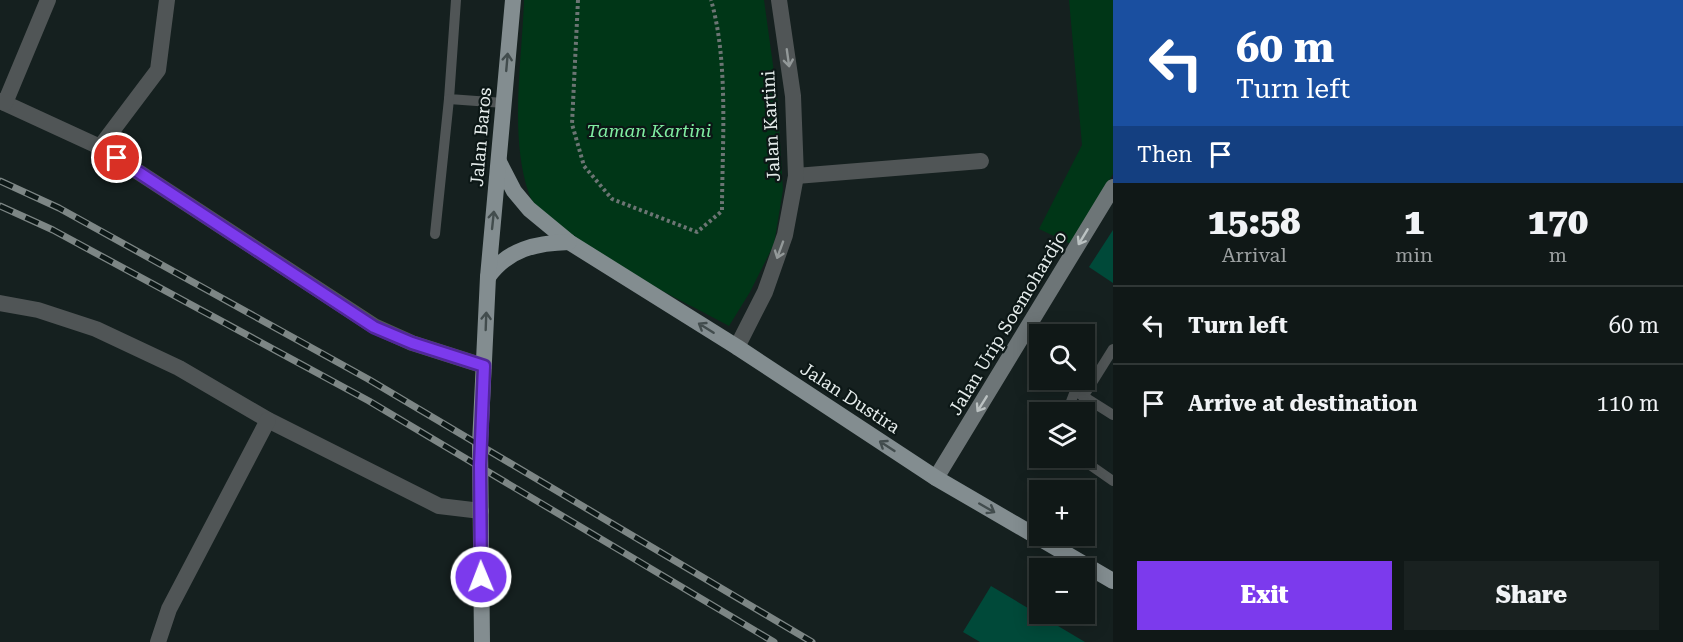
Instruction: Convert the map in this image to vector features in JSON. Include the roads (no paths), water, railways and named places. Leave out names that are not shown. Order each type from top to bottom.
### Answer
[{"type":"main road","name":"Jalan Baros","points":[[482,642],[480,444],[488,278],[513,0]]},
{"type":"main road","name":"Jalan Dustira","points":[[499,162],[514,191],[529,209],[570,242],[737,347],[936,478],[1113,581]]},
{"type":"main road","name":"Jalan Urip Soemohardjo","points":[[1039,324],[1113,187]]},
{"type":"main road","points":[[488,278],[499,262],[514,252],[534,246],[570,242]]},
{"type":"main road","name":"Jalan Urip Soemohardjo","points":[[936,478],[1029,340]]},
{"type":"street","points":[[48,0],[2,102],[100,147],[374,327],[421,346],[484,366]]},
{"type":"street","points":[[100,147],[158,70],[167,0]]},
{"type":"street","name":"Jalan Kartini","points":[[737,347],[765,292],[785,235],[796,176],[793,96],[779,0]]},
{"type":"street","points":[[796,176],[981,161]]},
{"type":"street","points":[[0,303],[38,309],[96,329],[179,368],[268,420],[439,506],[481,512]]},
{"type":"street","points":[[158,642],[169,609],[268,420]]},
{"type":"lane","points":[[435,234],[449,99],[456,0]]},
{"type":"lane","points":[[449,99],[504,103]]},
{"type":"lane","points":[[1074,402],[1113,349]]},
{"type":"lane","points":[[1077,390],[1079,394],[1113,415]]},
{"type":"lane","points":[[1094,468],[1113,481]]},
{"type":"railway","points":[[0,181],[59,208],[368,379],[812,642]]},
{"type":"railway","points":[[0,206],[53,230],[369,401],[774,642]]},
{"type":"park label","name":"Taman Kartini","points":[[649,131]]}]
